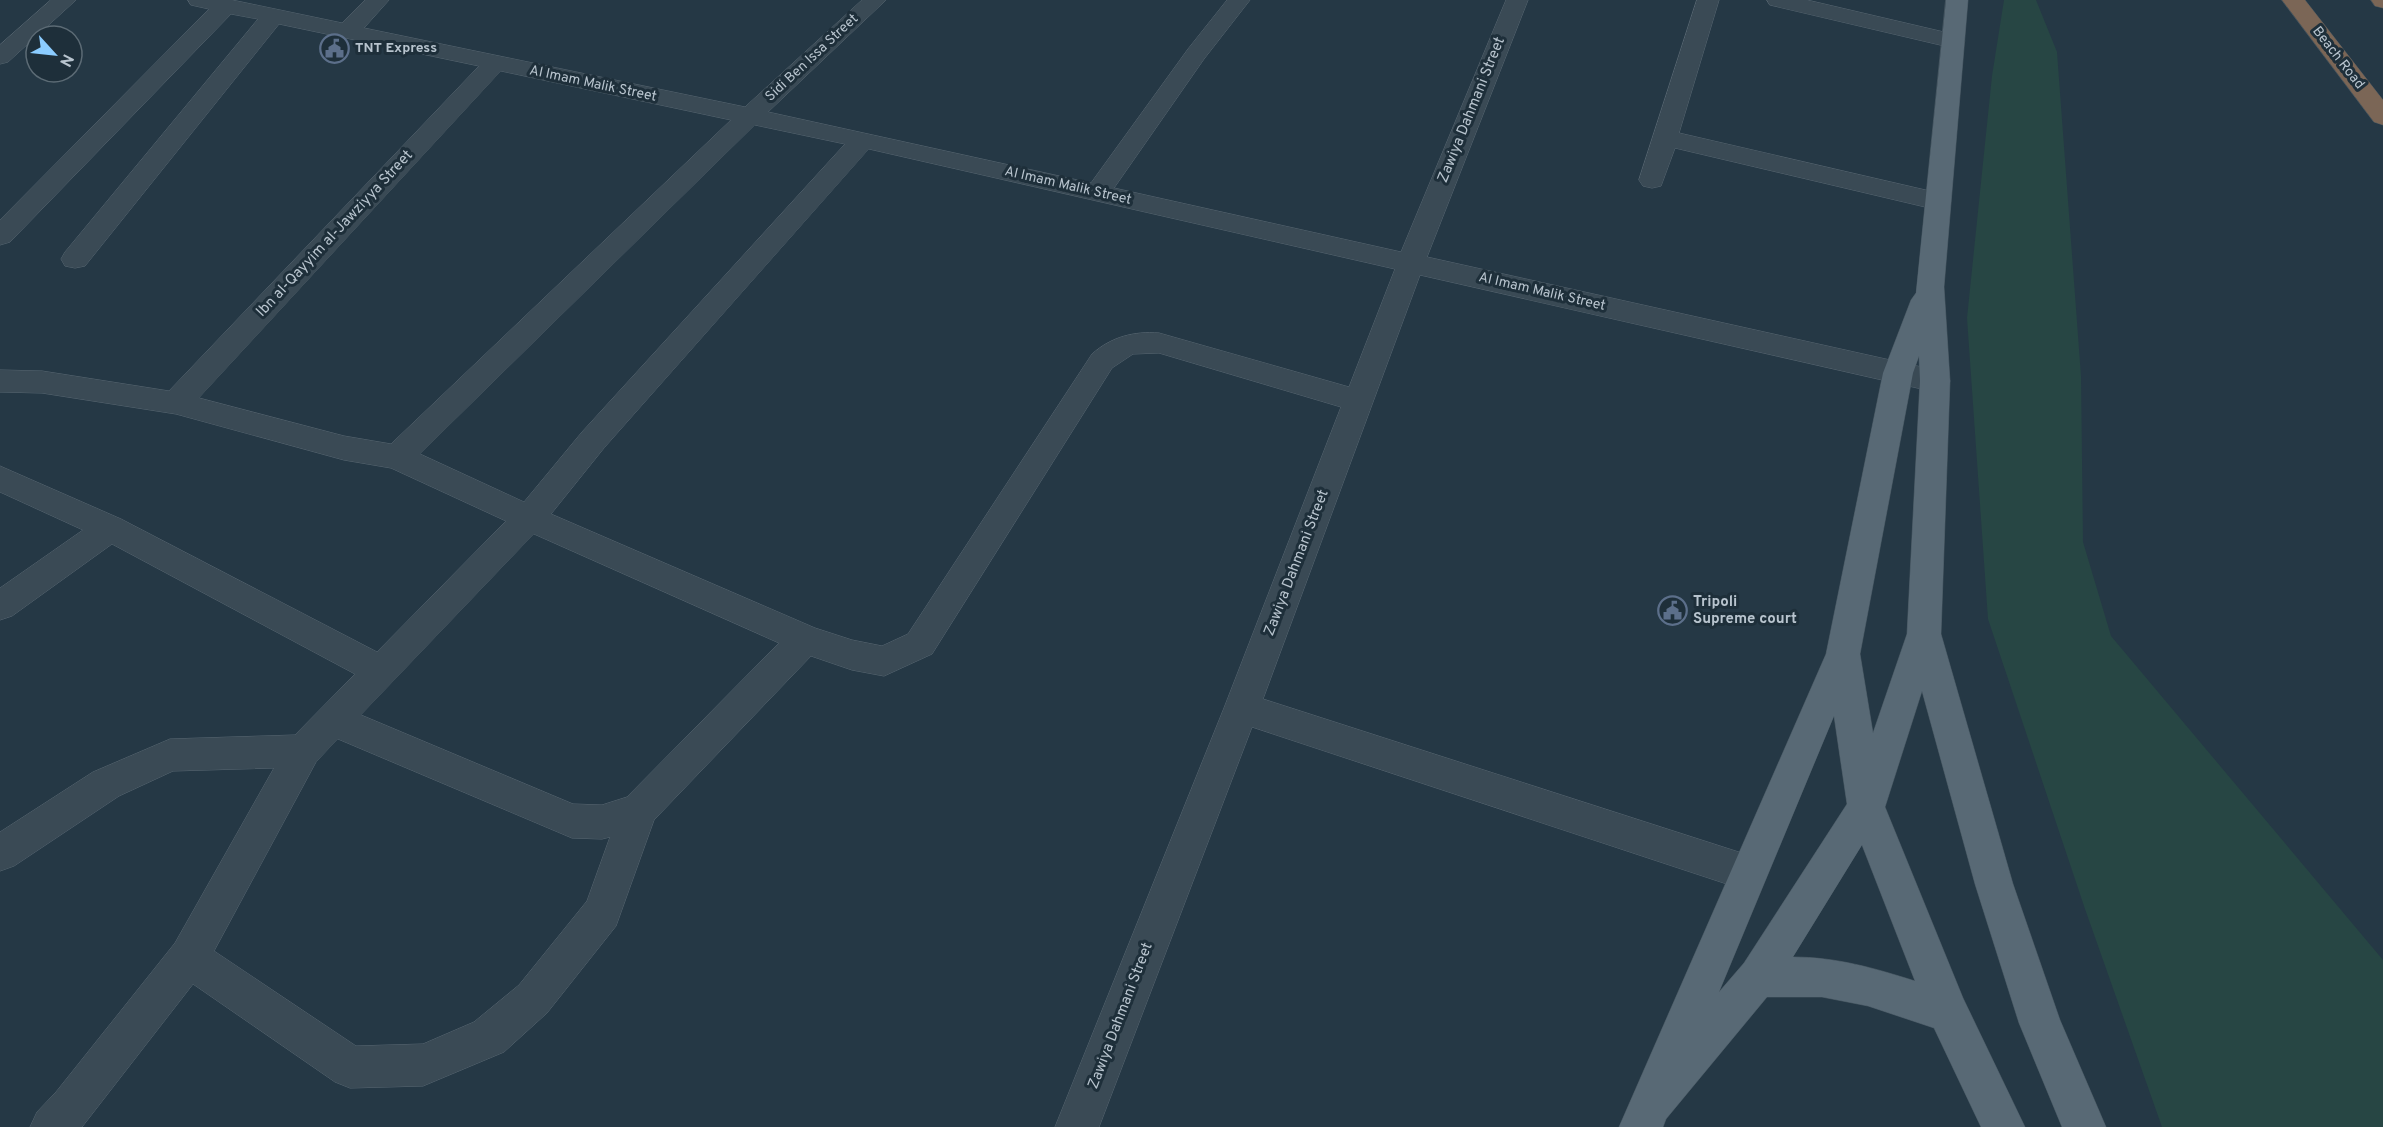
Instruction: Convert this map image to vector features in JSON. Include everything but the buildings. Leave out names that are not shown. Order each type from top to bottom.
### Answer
[{"type":"highway","name":"Beach Road","points":[[2292,0],[2383,117]]},
{"type":"main road","points":[[1647,1115],[1758,977],[1866,807],[1924,634],[1935,381],[1930,287],[1957,0]]},
{"type":"main road","points":[[1647,1115],[1843,654],[1898,373],[1930,287]]},
{"type":"main road","points":[[1924,634],[1994,884],[2040,1023],[2084,1127]]},
{"type":"main road","points":[[1843,654],[1866,807],[1948,1012],[2003,1127]]},
{"type":"main road","points":[[1758,977],[1822,977],[1857,984],[1948,1012]]},
{"type":"street","points":[[0,57],[65,0]]},
{"type":"street","name":"Al Imam Malik Street","points":[[199,0],[863,140],[1935,381]]},
{"type":"street","points":[[347,32],[378,0]]},
{"type":"street","name":"Sidi Ben Issa Street","points":[[397,457],[749,117],[875,0]]},
{"type":"street","points":[[1098,192],[1197,54],[1239,0]]},
{"type":"street","name":"Zawiya Dahmani Street","points":[[1077,1127],[1242,708],[1411,262],[1517,0]]},
{"type":"street","points":[[1652,180],[1667,138],[1708,0]]},
{"type":"street","points":[[1778,0],[1953,40]]},
{"type":"street","points":[[0,236],[225,6]]},
{"type":"street","points":[[75,259],[273,16]]},
{"type":"street","name":"Ibn al-Qayyim al-Jawziyya Street","points":[[176,403],[494,64]]},
{"type":"street","points":[[1667,138],[1938,201]]},
{"type":"street","points":[[52,1127],[71,1107],[189,957],[303,751],[529,519],[593,440],[863,140]]},
{"type":"street","points":[[0,381],[69,385],[113,395],[176,403],[344,448],[397,457],[529,519],[805,639],[852,655],[884,661],[920,644],[1102,361],[1112,350],[1128,344],[1159,343],[1358,401]]},
{"type":"street","points":[[0,478],[110,528],[381,671]]},
{"type":"street","points":[[0,606],[110,528]]},
{"type":"street","points":[[189,957],[350,1067],[423,1065],[489,1037],[533,999],[602,914],[639,810],[805,639]]},
{"type":"street","points":[[1242,708],[1748,873]]},
{"type":"street","points":[[333,720],[572,821],[602,822],[639,810]]},
{"type":"street","points":[[0,853],[106,784],[170,755],[303,751]]},
{"type":"green space","points":[[2004,0],[2036,0],[2057,52],[2081,376],[2083,542],[2111,636],[2383,960],[2383,1127],[2162,1127],[2085,909],[1988,619],[1967,318],[1992,76]]},
{"type":"place","name":"TNT Express","points":[[334,48]]},
{"type":"place","name":"Tripoli Supreme court","points":[[1672,611]]}]
